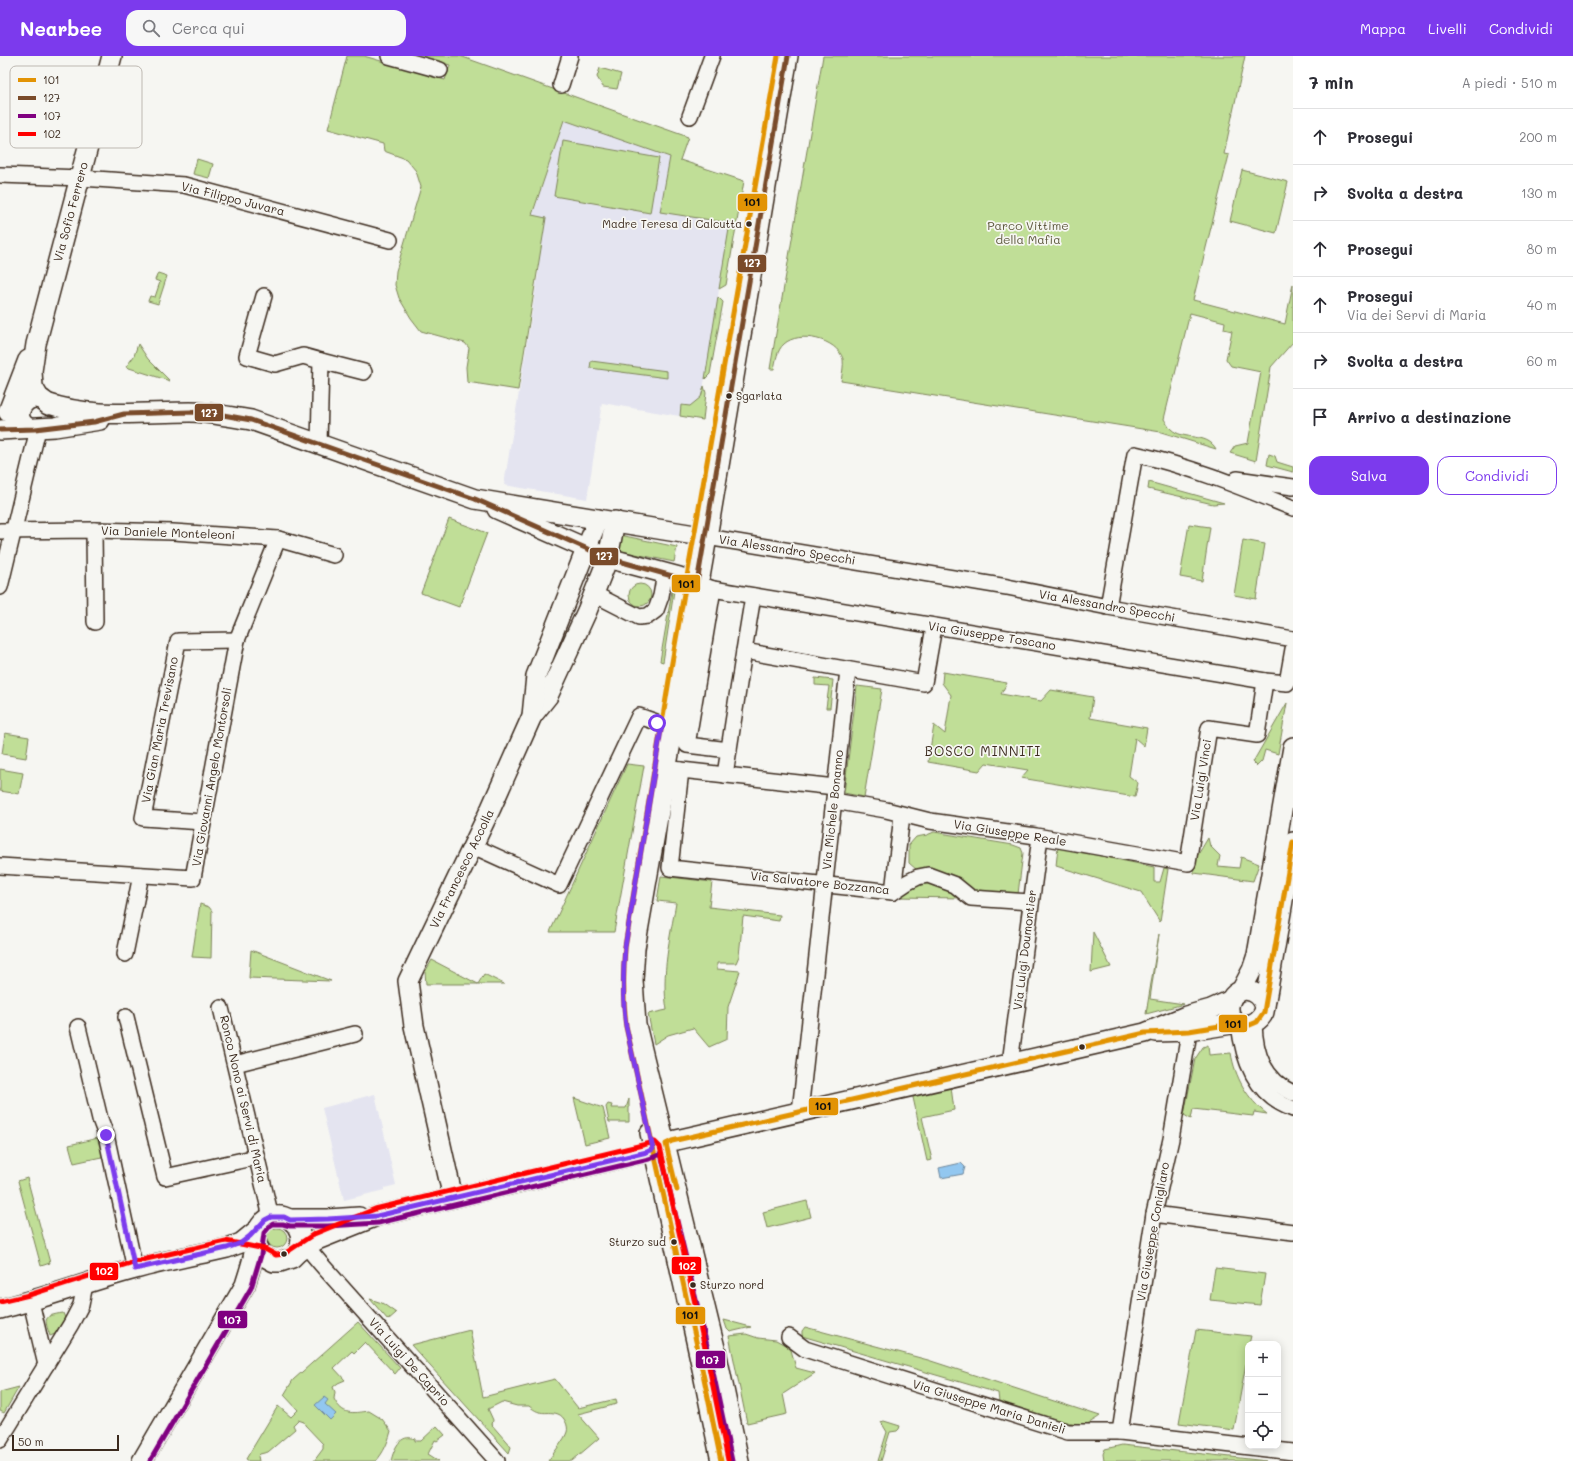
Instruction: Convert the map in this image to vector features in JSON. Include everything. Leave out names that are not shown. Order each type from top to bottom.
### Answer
[{"type":"street","name":"Via Sofio Ferrero","points":[[109,66],[112,56]]},
{"type":"street","points":[[561,85],[570,56]]},
{"type":"street","points":[[690,116],[712,56]]},
{"type":"street","points":[[729,750],[687,745],[699,584],[701,536],[778,56]]},
{"type":"street","points":[[701,536],[788,56]]},
{"type":"street","points":[[397,57],[440,70]]},
{"type":"street","name":"Via Sofio Ferrero","points":[[36,428],[46,424],[50,417],[50,410],[23,404],[32,371],[36,344],[88,148]]},
{"type":"street","name":"Via Filippo Juvara","points":[[0,175],[80,178],[184,185],[390,240]]},
{"type":"street","points":[[264,296],[247,356],[275,364],[303,356],[364,372]]},
{"type":"street","points":[[319,444],[321,361]]},
{"type":"street","points":[[0,587],[7,531],[36,428],[26,426],[22,422],[23,404],[93,403],[117,413]]},
{"type":"street","name":"Via Alessandro Specchi","points":[[0,430],[94,422],[117,413],[191,412],[251,420],[475,498],[1007,587],[1108,607],[1293,639]]},
{"type":"street","points":[[1108,607],[1135,454],[1210,475],[1293,508]]},
{"type":"street","points":[[1210,475],[1293,487]]},
{"type":"street","points":[[475,498],[608,558],[665,573],[699,584]]},
{"type":"street","points":[[532,716],[548,696],[594,594],[608,558],[607,520]]},
{"type":"street","name":"Via Francesco Accolla","points":[[453,1198],[414,1026],[408,981],[473,846],[532,716],[536,676],[587,549],[607,520]]},
{"type":"street","points":[[94,530],[95,622]]},
{"type":"street","name":"Via Daniele Monteleoni","points":[[7,531],[94,530],[173,532],[278,539],[334,555]]},
{"type":"street","name":"Via Giovanni Angelo Montorsoli","points":[[0,866],[193,878],[237,640],[278,539]]},
{"type":"street","points":[[594,594],[639,617],[648,616],[656,610],[661,596],[665,573]]},
{"type":"street","points":[[699,584],[662,724],[625,947],[623,1009],[626,1026],[717,1356],[739,1461]]},
{"type":"street","points":[[699,584],[673,770],[635,948],[633,980],[636,1025],[721,1461]]},
{"type":"street","name":"Via Giuseppe Toscano","points":[[699,584],[753,596],[1265,681],[1287,683],[1293,649]]},
{"type":"street","points":[[725,775],[753,596]]},
{"type":"street","points":[[744,651],[924,683],[934,627]]},
{"type":"street","name":"Via Gian Maria Trevisano","points":[[203,822],[143,818],[178,641],[237,640]]},
{"type":"street","name":"Via Michele Bonanno","points":[[800,1112],[848,670]]},
{"type":"street","name":"Via Luigi Vinci","points":[[1188,862],[1209,728],[1257,735],[1265,681]]},
{"type":"street","points":[[473,846],[558,885],[639,716],[662,724]]},
{"type":"street","points":[[1293,747],[1257,955],[1252,970],[1229,1006],[1231,1016],[1256,1045],[1268,1074],[1274,1082],[1293,1092]]},
{"type":"street","name":"Via Giuseppe Reale","points":[[673,770],[725,775],[834,794],[886,810],[930,821],[1040,837],[1188,862]]},
{"type":"street","name":"Via Salvatore Bozzanca","points":[[673,770],[670,868],[893,892],[918,877],[928,875],[955,885],[971,898],[1031,902]]},
{"type":"street","points":[[893,892],[902,814]]},
{"type":"street","name":"Via Luigi Doumontier","points":[[1010,1064],[1040,837]]},
{"type":"street","points":[[0,1309],[31,1302],[135,1269],[227,1248],[241,1243],[261,1249],[280,1262],[299,1248],[377,1216],[647,1152],[659,1146],[800,1112],[1188,1024],[1239,1027],[1262,1017],[1293,842]]},
{"type":"street","points":[[125,954],[141,875]]},
{"type":"street","points":[[1188,1024],[1211,1009],[1251,990],[1259,995],[1264,1003],[1264,1007]]},
{"type":"street","name":"Ronco Nono ai Servi di Maria","points":[[222,1008],[271,1217]]},
{"type":"street","points":[[126,1017],[165,1177],[257,1157]]},
{"type":"street","name":"Via Giuseppe Conigliaro","points":[[1120,1432],[1154,1214],[1171,1139],[1188,1024]]},
{"type":"street","points":[[78,1027],[100,1119],[106,1135],[135,1269]]},
{"type":"street","points":[[1239,1027],[1247,1062],[1260,1086],[1276,1101],[1293,1109]]},
{"type":"street","points":[[235,1064],[355,1034]]},
{"type":"street","points":[[1154,1214],[1293,1232]]},
{"type":"street","points":[[290,1220],[377,1216]]},
{"type":"street","points":[[142,1461],[246,1282],[265,1265],[261,1249],[265,1220],[271,1217],[284,1217],[290,1220],[298,1227],[299,1248]]},
{"type":"street","points":[[321,1264],[321,1246],[326,1236]]},
{"type":"street","points":[[227,1248],[242,1260],[246,1268],[246,1282]]},
{"type":"street","name":"Via Luigi De Caprio","points":[[299,1248],[321,1264],[497,1461]]},
{"type":"street","points":[[0,1440],[46,1366],[81,1305],[85,1284]]},
{"type":"street","points":[[31,1302],[46,1366]]},
{"type":"street","name":"Via Giuseppe Maria Danieli","points":[[790,1337],[805,1350],[1068,1432],[1120,1432],[1293,1452]]},
{"type":"shaded area","points":[[564,120],[744,181],[726,285],[719,289],[718,297],[723,302],[710,374],[705,379],[704,383],[706,393],[703,420],[602,403],[587,499],[504,485],[539,268],[517,262]]},
{"type":"shaded area","points":[[375,1094],[396,1185],[384,1188],[384,1190],[344,1200],[322,1108]]},
{"type":"green space","points":[[347,56],[364,56],[445,80],[450,65],[417,56],[460,56],[688,137],[680,160],[744,181],[726,285],[719,289],[730,223],[660,212],[670,157],[564,120],[532,215],[546,218],[518,390],[467,382],[466,367],[469,348],[465,343],[421,331],[399,298],[395,285],[396,271],[421,187],[416,171],[406,159],[384,151],[383,144],[328,129]]},
{"type":"green space","name":"Parco Vittime della Mafia","points":[[823,56],[1245,56],[1224,154],[1229,155],[1193,300],[1285,324],[1293,284],[1293,342],[1271,367],[1256,461],[1230,453],[1235,446],[1248,443],[1261,372],[1231,366],[1226,359],[1232,331],[1224,329],[1225,322],[1190,313],[1164,419],[1169,427],[1176,433],[1207,440],[1216,449],[1161,432],[841,381],[843,359],[839,352],[826,342],[808,337],[791,340],[784,344],[778,352],[774,369],[770,369]]},
{"type":"green space","points":[[600,68],[621,74],[617,89],[603,87],[597,77]]},
{"type":"green space","points":[[563,141],[659,158],[650,213],[554,196]]},
{"type":"green space","points":[[197,159],[213,164],[209,178],[193,174]]},
{"type":"green space","points":[[1242,170],[1288,182],[1276,233],[1230,221]]},
{"type":"green space","points":[[158,273],[167,276],[158,304],[148,301],[150,296],[155,297],[160,282],[155,280]]},
{"type":"green space","points":[[718,297],[723,302],[710,374],[705,379]]},
{"type":"green space","points":[[138,344],[148,359],[170,381],[126,367],[134,356]]},
{"type":"green space","points":[[591,361],[667,371],[667,378],[590,368]]},
{"type":"green space","points":[[704,386],[706,393],[703,420],[680,416],[681,405],[690,406],[701,397]]},
{"type":"green space","points":[[1269,454],[1275,456],[1277,462],[1293,467],[1293,472],[1267,465]]},
{"type":"green space","points":[[1149,482],[1224,503],[1213,504],[1148,489]]},
{"type":"green space","points":[[449,519],[487,533],[459,607],[421,593]]},
{"type":"green space","points":[[1189,524],[1210,527],[1202,581],[1180,577]]},
{"type":"green space","points":[[620,535],[677,547],[674,562],[616,550]]},
{"type":"green space","points":[[1243,540],[1265,544],[1256,599],[1234,595]]},
{"type":"green space","points":[[640,584],[648,587],[651,595],[648,603],[640,606],[632,603],[629,595],[632,587]]},
{"type":"green space","points":[[672,591],[674,591],[663,662],[660,661]]},
{"type":"green space","points":[[943,672],[1007,683],[1001,694],[1041,701],[1051,690],[1093,697],[1090,718],[1147,728],[1144,746],[1135,738],[1129,776],[1138,783],[1135,797],[1021,778],[1028,770],[986,763],[979,771],[928,762],[934,725],[945,734],[951,695],[942,683]]},
{"type":"green space","points":[[815,678],[833,680],[830,708],[826,708],[829,686],[815,685]]},
{"type":"green space","points":[[857,686],[882,689],[864,797],[844,793]]},
{"type":"green space","points":[[1287,703],[1278,754],[1265,750],[1262,761],[1257,766],[1253,762]]},
{"type":"green space","points":[[5,733],[29,737],[26,758],[2,754]]},
{"type":"green space","points":[[627,764],[644,766],[614,932],[550,932]]},
{"type":"green space","points":[[0,769],[23,773],[19,794],[0,791]]},
{"type":"green space","points":[[934,832],[1013,845],[1021,848],[1023,853],[1018,894],[980,894],[917,870],[909,863],[909,845],[916,837]]},
{"type":"green space","points":[[1208,838],[1210,846],[1220,856],[1218,866],[1239,868],[1241,857],[1259,864],[1253,881],[1194,873],[1193,863]]},
{"type":"green space","points":[[1058,847],[1154,867],[1154,882],[1160,882],[1164,868],[1168,869],[1160,922],[1141,892],[1056,866]]},
{"type":"green space","points":[[661,876],[712,882],[709,907],[780,915],[779,921],[743,916],[739,956],[736,963],[717,963],[717,969],[740,971],[728,1007],[727,1039],[709,1047],[693,1028],[668,1035],[654,1044],[648,1014],[667,1010],[665,997],[666,970],[676,903],[657,901]]},
{"type":"green space","points":[[930,878],[940,881],[962,898],[897,897],[922,883]]},
{"type":"green space","points":[[200,904],[209,907],[212,911],[211,958],[192,957]]},
{"type":"green space","points":[[1093,932],[1111,967],[1091,972]]},
{"type":"green space","points":[[1159,934],[1150,999],[1184,1004],[1146,1014]]},
{"type":"green space","points":[[251,950],[331,981],[249,978]]},
{"type":"green space","points":[[432,960],[478,984],[426,984],[425,972]]},
{"type":"green space","points":[[484,974],[504,984],[478,984]]},
{"type":"green space","points":[[1208,1045],[1209,1055],[1231,1053],[1236,1071],[1243,1087],[1254,1102],[1267,1114],[1254,1112],[1253,1116],[1193,1109],[1191,1119],[1184,1115],[1195,1059],[1203,1047]]},
{"type":"green space","points":[[951,1087],[954,1110],[922,1117],[932,1160],[927,1161],[912,1093]]},
{"type":"green space","points":[[574,1098],[603,1108],[610,1138],[585,1144]]},
{"type":"green space","points":[[629,1099],[629,1122],[609,1122],[606,1107],[608,1104],[612,1105],[611,1108],[626,1108]]},
{"type":"green space","points":[[102,1137],[106,1156],[74,1163],[69,1145]]},
{"type":"green space","points":[[27,1178],[50,1263],[41,1266],[18,1181]]},
{"type":"green space","points":[[807,1201],[811,1217],[767,1228],[763,1212]]},
{"type":"green space","points":[[277,1228],[284,1231],[287,1238],[284,1245],[277,1248],[270,1245],[267,1238],[270,1231]]},
{"type":"green space","points":[[1215,1268],[1265,1274],[1260,1305],[1210,1300]]},
{"type":"green space","points":[[370,1299],[382,1303],[396,1313],[388,1320]]},
{"type":"green space","points":[[63,1313],[65,1318],[55,1334],[50,1336],[46,1322],[47,1319],[52,1315]]},
{"type":"green space","points":[[724,1320],[751,1327],[730,1332],[727,1329]]},
{"type":"green space","points":[[358,1322],[400,1368],[395,1374],[365,1342],[354,1353],[352,1351],[334,1368],[345,1380],[333,1387],[335,1392],[334,1399],[345,1411],[353,1413],[369,1411],[382,1419],[391,1431],[389,1439],[379,1458],[376,1461],[314,1461],[323,1449],[323,1444],[305,1425],[304,1422],[298,1420],[293,1425],[295,1429],[268,1452],[258,1456],[259,1461],[249,1461],[246,1459],[278,1406],[291,1417],[298,1410],[284,1395],[293,1380]]},
{"type":"green space","points":[[805,1327],[928,1360],[1100,1416],[1087,1424],[1080,1424],[1069,1423],[1030,1412],[999,1402],[998,1393],[802,1336],[802,1331]]},
{"type":"green space","points":[[470,1330],[483,1397],[555,1379],[578,1408],[616,1399],[617,1404],[578,1414],[599,1438],[572,1461],[548,1461],[566,1435],[567,1424],[564,1419],[558,1414],[537,1411],[529,1406],[517,1406],[502,1402],[488,1409],[493,1420],[492,1425],[511,1447],[509,1453],[411,1345]]},
{"type":"green space","points":[[1196,1330],[1251,1336],[1250,1341],[1245,1341],[1245,1369],[1234,1430],[1179,1423]]},
{"type":"green space","points":[[746,1334],[758,1338],[776,1340],[785,1345],[791,1350],[796,1368],[815,1373],[783,1394],[787,1414],[747,1423],[729,1336]]},
{"type":"green space","points":[[19,1387],[4,1413],[0,1411],[0,1392]]},
{"type":"green space","points":[[884,1421],[900,1426],[897,1431],[890,1432],[881,1461],[878,1461],[887,1432],[881,1422]]},
{"type":"green space","points":[[437,1426],[445,1435],[437,1441],[435,1440],[428,1454],[439,1461],[391,1461],[398,1443],[405,1438],[421,1441]]},
{"type":"green space","points":[[1122,1445],[1267,1461],[1104,1461],[1103,1454],[1105,1449]]},
{"type":"water","points":[[961,1163],[965,1167],[963,1174],[941,1178],[939,1168]]},
{"type":"water","points":[[324,1397],[328,1400],[325,1404],[336,1414],[330,1420],[315,1405]]},
{"type":"transit line","name":"101","points":[[721,1461],[700,1359],[626,1026],[624,967],[625,947],[671,668],[778,56]]},
{"type":"transit line","name":"127","points":[[0,430],[35,429],[94,422],[124,414],[191,412],[212,413],[251,420],[475,499],[608,558],[697,583],[788,56]]},
{"type":"transit line","name":"101","points":[[677,1190],[666,1144],[672,1141],[1145,1033],[1189,1031],[1238,1023],[1250,1025],[1257,1022],[1264,1012],[1293,842]]},
{"type":"transit line","name":"102","points":[[0,1302],[29,1295],[133,1262],[226,1241],[265,1249],[276,1255],[284,1254],[314,1234],[375,1209],[655,1142],[660,1147],[707,1357],[728,1460]]},
{"type":"transit line","name":"107","points":[[150,1461],[251,1288],[261,1255],[264,1233],[273,1224],[290,1226],[328,1226],[378,1223],[649,1159],[661,1154],[710,1358],[732,1461]]},
{"type":"place","name":"Madre Teresa di Calcutta","points":[[749,224]]},
{"type":"place","name":"Sgarlata","points":[[729,396]]},
{"type":"place","name":"Sturzo sud","points":[[674,1242]]},
{"type":"place","name":"Sturzo nord","points":[[693,1285]]},
{"type":"district","name":"BOSCO MINNITI","points":[[983,751]]},
{"type":"route","points":[[106,1135],[135,1269],[227,1248],[241,1243],[257,1230],[265,1220],[271,1217],[278,1216],[290,1220],[377,1216],[647,1152],[653,1149],[623,1009],[623,979],[625,947],[662,724],[657,723]]}]
